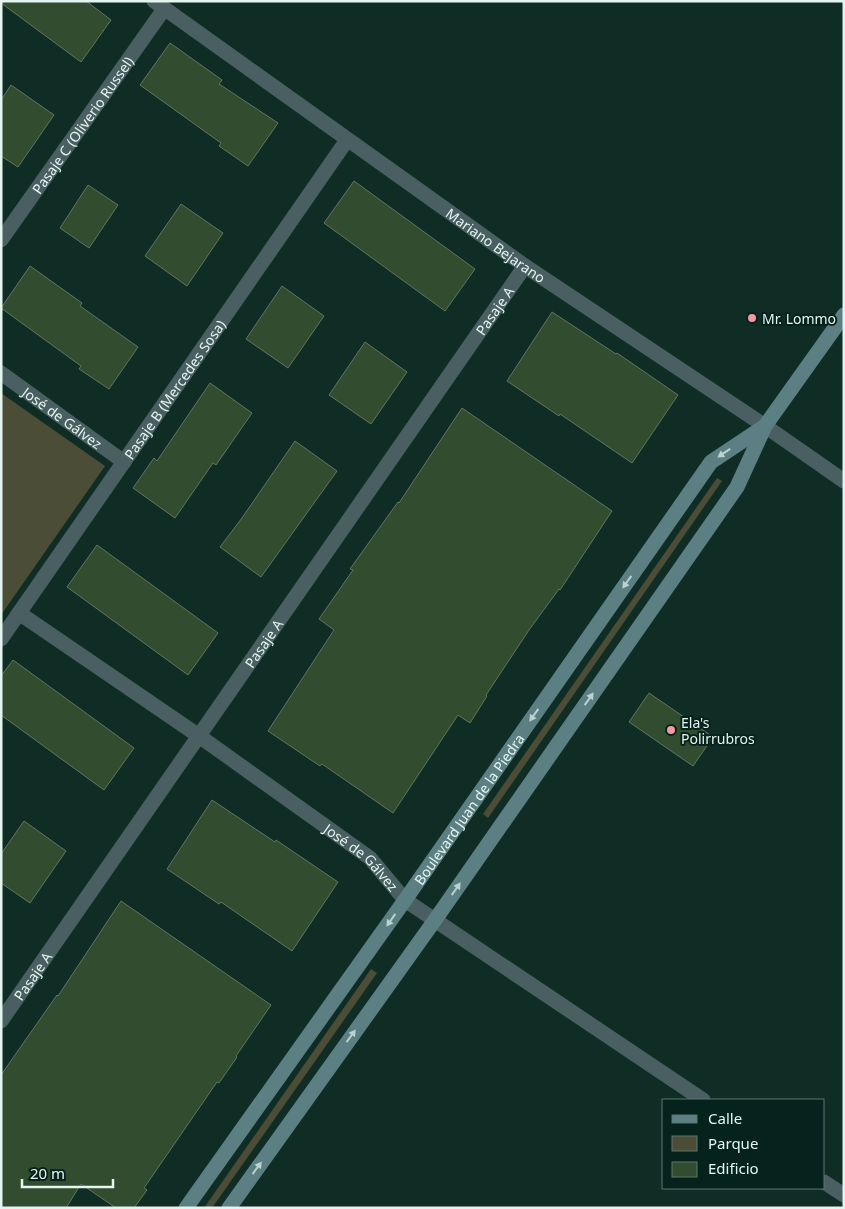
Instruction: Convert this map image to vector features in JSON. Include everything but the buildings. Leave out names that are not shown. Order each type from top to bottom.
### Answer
[{"type":"main road","name":"Boulevard Juan de la Piedra","points":[[229,1208],[434,920],[737,487],[765,426],[844,315]]},
{"type":"main road","name":"Boulevard Juan de la Piedra","points":[[186,1208],[405,900],[711,462],[765,426]]},
{"type":"street","name":"Mariano Bejarano","points":[[159,5],[525,266],[844,481]]},
{"type":"street","name":"Pasaje C (Oliverio Russel)","points":[[1,240],[159,5]]},
{"type":"street","name":"Pasaje B (Mercedes Sosa)","points":[[1,639],[347,140]]},
{"type":"street","name":"Pasaje A","points":[[1,1021],[525,266]]},
{"type":"street","name":"José de Gálvez","points":[[1,373],[124,462]]},
{"type":"street","name":"José de Gálvez","points":[[19,613],[198,736],[370,858],[405,900],[701,1099]]},
{"type":"street","points":[[825,1183],[844,1196]]},
{"type":"green space","points":[[1,393],[105,466],[1,615]]},
{"type":"green space","points":[[717,478],[722,481],[488,818],[483,814]]},
{"type":"green space","points":[[371,969],[377,973],[212,1208],[204,1208]]},
{"type":"place","name":"Mr. Lommo","points":[[752,318]]},
{"type":"place","name":"Ela's Polirrubros","points":[[671,730]]}]
